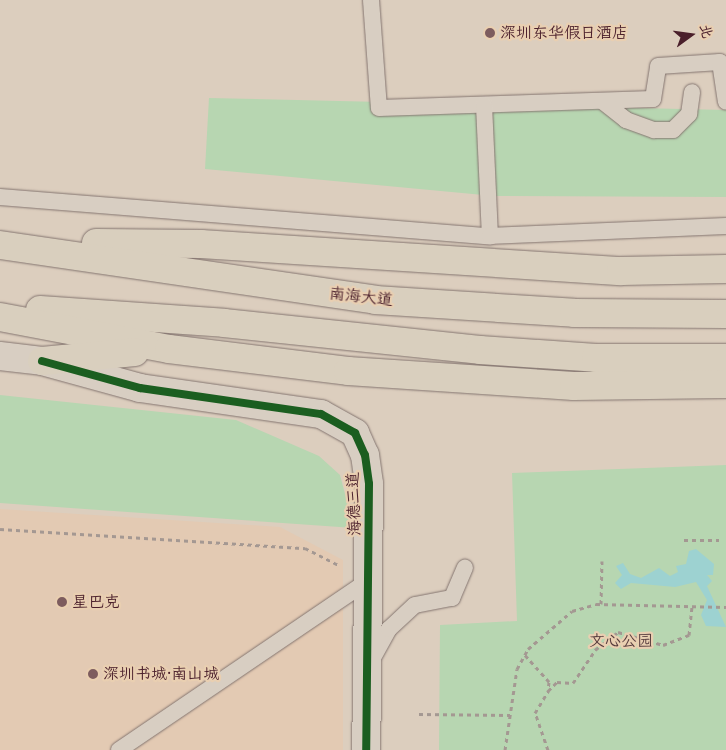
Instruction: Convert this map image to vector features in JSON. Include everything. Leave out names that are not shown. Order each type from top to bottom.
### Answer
[{"type":"main road","points":[[0,244],[201,244],[622,271],[726,268]]},
{"type":"main road","name":"南海大道","points":[[0,244],[342,296],[487,308],[726,314]]},
{"type":"main road","points":[[0,308],[224,323],[480,350],[596,358],[726,358]]},
{"type":"main road","points":[[0,317],[169,349],[478,382],[574,386],[726,384]]},
{"type":"main road","points":[[42,361],[169,349]]},
{"type":"street","name":"海德三道","points":[[0,356],[42,361],[140,388],[296,409],[339,421],[355,433],[365,455],[368,581],[366,750]]},
{"type":"lane","points":[[371,0],[380,108],[653,100],[658,66],[720,62],[726,102]]},
{"type":"lane","points":[[602,101],[626,120],[654,130],[673,130],[689,114],[692,92]]},
{"type":"lane","points":[[484,105],[490,236]]},
{"type":"lane","points":[[0,197],[490,236],[726,226]]},
{"type":"lane","points":[[367,669],[389,630],[415,605],[452,598],[465,568]]},
{"type":"lane","points":[[119,750],[368,581]]},
{"type":"path","points":[[0,529],[305,548],[368,581]]},
{"type":"path","points":[[684,540],[719,540]]},
{"type":"path","points":[[601,604],[602,561]]},
{"type":"path","points":[[505,750],[517,669],[525,655],[572,611],[601,604],[726,607]]},
{"type":"path","points":[[548,750],[535,713],[548,691],[557,682],[573,683],[595,650],[618,632],[663,645],[689,634],[692,606]]},
{"type":"path","points":[[525,655],[549,682],[548,691]]},
{"type":"path","points":[[419,714],[510,715]]},
{"type":"shaded area","points":[[0,509],[280,527],[343,560],[343,750],[0,750]]},
{"type":"green space","points":[[209,98],[726,110],[726,197],[494,196],[205,169]]},
{"type":"green space","points":[[0,395],[236,420],[319,456],[340,475],[354,528],[0,503]]},
{"type":"green space","name":"文心公园","points":[[726,465],[726,750],[439,750],[440,625],[517,621],[512,473]]},
{"type":"water","points":[[696,549],[714,564],[713,575],[707,575],[712,581],[707,586],[726,627],[706,626],[701,615],[707,600],[696,582],[675,587],[631,583],[621,589],[615,583],[622,575],[616,566],[623,563],[630,574],[641,578],[659,568],[670,576],[678,572],[676,566],[686,564],[689,551]]},
{"type":"cycle path","points":[[42,361],[140,388],[321,414],[355,433],[365,455],[369,484],[366,750]]},
{"type":"place","name":"深圳东华假日酒店","points":[[490,33]]},
{"type":"place","name":"星巴克","points":[[62,602]]},
{"type":"place","name":"深圳书城·南山城","points":[[93,674]]}]
